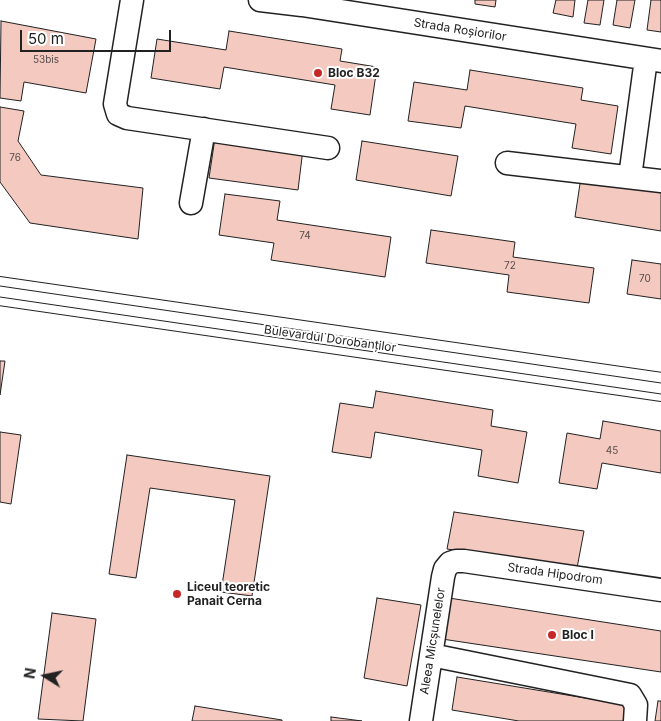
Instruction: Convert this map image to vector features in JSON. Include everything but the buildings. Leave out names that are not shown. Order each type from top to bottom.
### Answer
[{"type":"main road","name":"Bulevardul Dorobanților","points":[[0,291],[661,387]]},
{"type":"street","points":[[132,0],[115,104],[118,114],[127,118],[328,148]]},
{"type":"street","name":"Strada Roșiorilor","points":[[260,0],[303,3],[654,60]]},
{"type":"street","points":[[630,177],[654,60]]},
{"type":"street","points":[[192,203],[204,129]]},
{"type":"street","points":[[507,163],[661,181]]},
{"type":"street","name":"Strada Hipodrom","points":[[450,564],[456,561],[464,561],[661,590]]},
{"type":"street","name":"Aleea Micșunelelor","points":[[421,721],[443,578],[445,569],[450,564]]},
{"type":"street","points":[[431,655],[630,695],[636,705],[635,721]]},
{"type":"tram line","points":[[0,286],[661,383]]},
{"type":"tram line","points":[[0,297],[661,394]]},
{"type":"place","name":"Bloc B32","points":[[318,73]]},
{"type":"place","name":"Liceul teoretic Panait Cerna","points":[[177,594]]},
{"type":"place","name":"Bloc I","points":[[552,635]]}]
